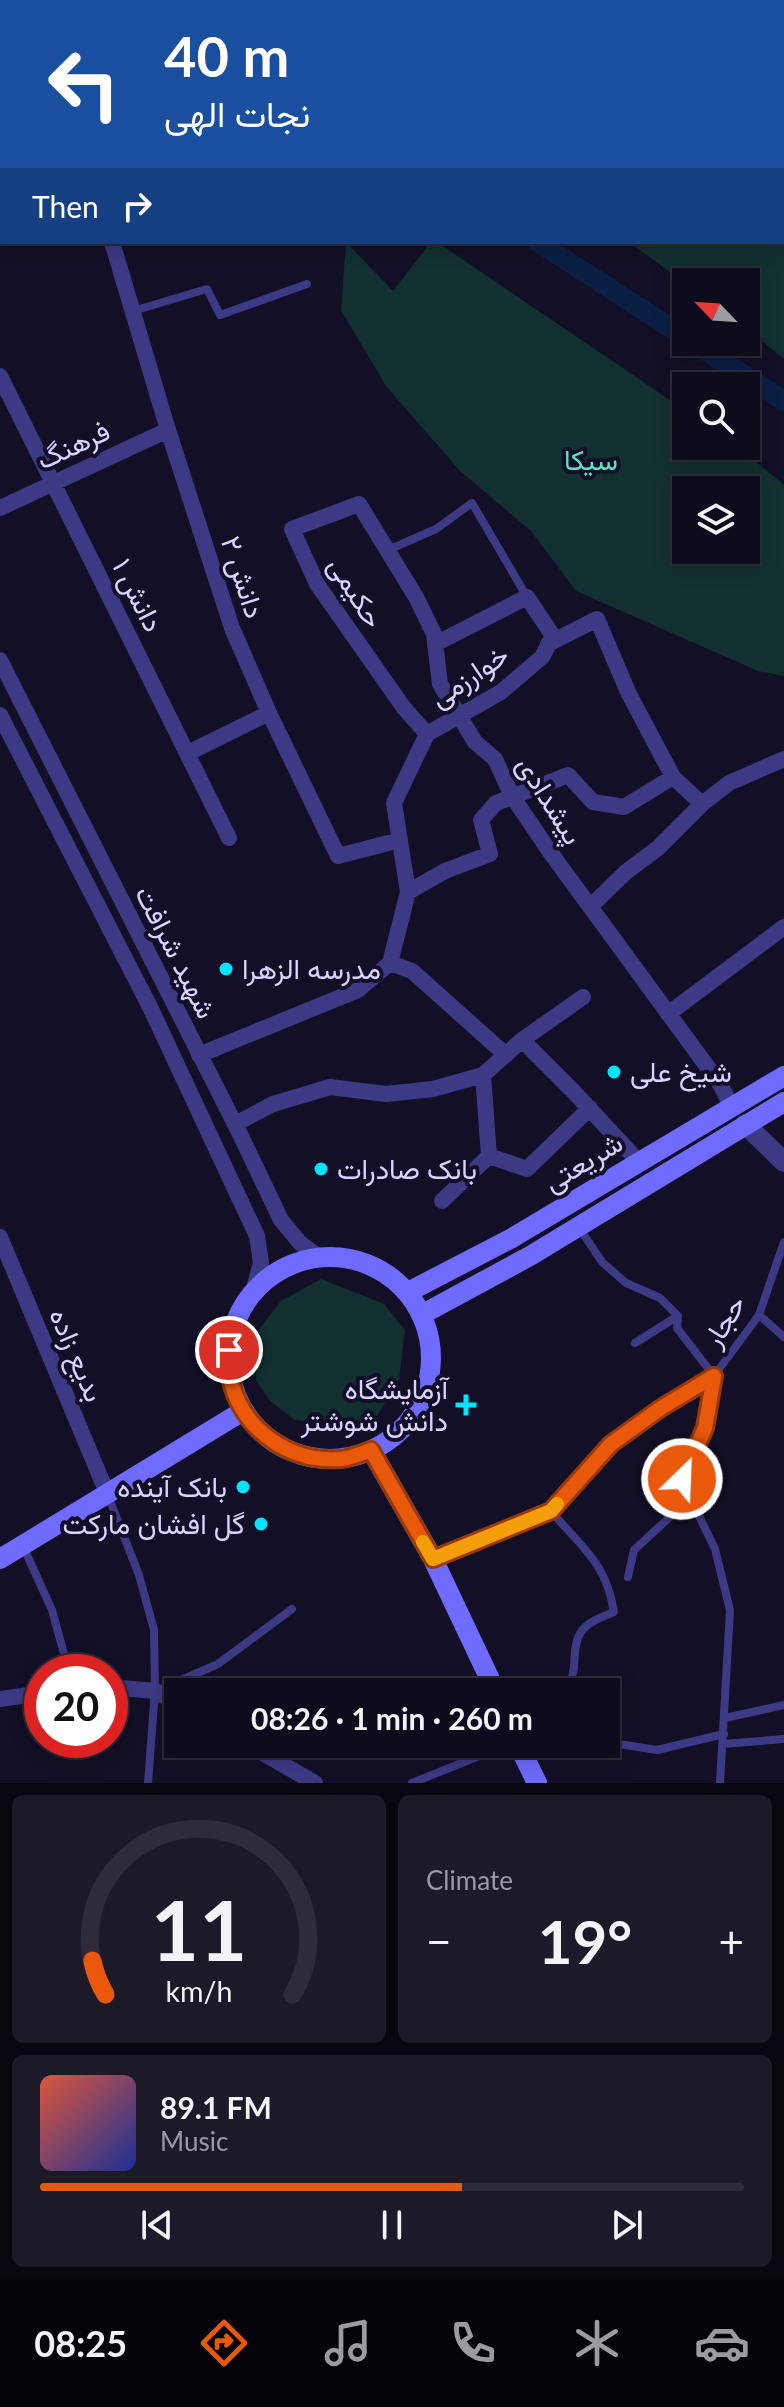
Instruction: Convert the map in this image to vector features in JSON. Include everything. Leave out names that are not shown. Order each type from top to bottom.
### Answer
[{"type":"main road","name":"شریعتی","points":[[408,1292],[512,1238],[784,1076]]},
{"type":"main road","name":"شریعتی","points":[[421,1315],[579,1227],[784,1102]]},
{"type":"main road","points":[[319,1257],[356,1259],[390,1275],[408,1292],[429,1334],[431,1369],[421,1403],[400,1431],[371,1450],[343,1459],[314,1458],[286,1450],[262,1433],[243,1411],[231,1381],[229,1350],[237,1319],[253,1292],[283,1268],[319,1257]]},
{"type":"main road","points":[[0,1559],[243,1411]]},
{"type":"main road","points":[[371,1450],[433,1559],[489,1678]]},
{"type":"main road","points":[[525,1758],[537,1783]]},
{"type":"street","name":"دانش ۲","points":[[113,244],[232,628],[269,713],[338,856],[400,840]]},
{"type":"street","name":"دانش ۱","points":[[0,376],[229,838]]},
{"type":"street","name":"فرهنگ","points":[[0,508],[168,430]]},
{"type":"street","name":"پیشدادی","points":[[359,504],[416,597],[434,634],[440,684],[475,742],[495,759],[512,796],[550,852],[720,1084],[732,1107]]},
{"type":"street","name":"حکیمی","points":[[359,504],[292,529],[317,584],[404,708],[427,734]]},
{"type":"street","points":[[435,644],[527,597],[553,636],[548,644]]},
{"type":"street","points":[[548,644],[597,619],[628,692],[673,777],[702,804]]},
{"type":"street","name":"خوارزمی","points":[[408,892],[394,803],[427,734],[501,692],[542,657],[548,644]]},
{"type":"street","name":"شهید شرافت","points":[[0,660],[281,1220],[300,1243],[319,1257]]},
{"type":"street","points":[[188,753],[269,713]]},
{"type":"street","name":"شهید شرافت","points":[[0,715],[151,1009],[257,1236],[261,1263],[253,1292]]},
{"type":"street","points":[[591,906],[729,783],[784,759]]},
{"type":"street","points":[[199,1055],[358,990],[390,963],[408,892],[445,871],[490,854],[481,820],[496,803],[568,775],[593,802],[624,807],[673,777]]},
{"type":"street","points":[[668,1014],[784,927]]},
{"type":"street","points":[[390,963],[412,971],[506,1055]]},
{"type":"street","points":[[235,1124],[273,1104],[330,1087],[386,1094],[433,1089],[483,1075],[522,1040],[583,997]]},
{"type":"street","points":[[522,1040],[638,1161]]},
{"type":"street","points":[[483,1075],[489,1156]]},
{"type":"street","points":[[489,1156],[527,1169],[590,1108]]},
{"type":"street","points":[[745,1124],[784,1162]]},
{"type":"street","points":[[442,1201],[489,1156]]},
{"type":"street","name":"بدیع زاده","points":[[0,1237],[107,1493]]},
{"type":"street","points":[[128,1689],[155,1691],[164,1696]]},
{"type":"street","points":[[0,1699],[24,1696]]},
{"type":"street","points":[[271,1758],[315,1783]]},
{"type":"lane","points":[[133,311],[207,289],[220,315],[307,284]]},
{"type":"lane","points":[[388,551],[436,529],[472,503],[527,597]]},
{"type":"lane","points":[[579,1227],[602,1262],[626,1283],[660,1298],[678,1316],[677,1328],[714,1376],[705,1428],[682,1479],[685,1503],[699,1516],[715,1549],[730,1610],[720,1783]]},
{"type":"lane","name":"حجار","points":[[714,1376],[759,1315],[784,1242]]},
{"type":"lane","points":[[759,1315],[784,1337]]},
{"type":"lane","points":[[635,1343],[678,1316]]},
{"type":"lane","points":[[433,1559],[551,1511],[611,1444],[661,1408],[714,1376]]},
{"type":"lane","points":[[107,1493],[139,1575],[154,1630],[155,1691],[148,1783]]},
{"type":"lane","points":[[628,1577],[634,1550],[685,1503]]},
{"type":"lane","points":[[551,1511],[598,1563],[610,1587],[614,1612],[586,1623],[575,1643],[572,1678]]},
{"type":"lane","points":[[23,1546],[52,1610],[64,1654]]},
{"type":"lane","points":[[155,1691],[218,1664],[292,1609]]},
{"type":"lane","points":[[725,1718],[784,1705]]},
{"type":"lane","points":[[620,1744],[657,1750],[724,1734]]},
{"type":"lane","points":[[723,1744],[784,1739]]},
{"type":"lane","points":[[412,1783],[474,1758]]},
{"type":"green space","name":"سیکا","points":[[346,244],[393,291],[429,244],[440,244],[672,401],[672,460],[754,460],[784,485],[784,676],[758,671],[576,591],[531,531],[460,471],[386,386],[341,310]]},
{"type":"green space","points":[[632,244],[784,244],[784,359],[760,339],[760,268],[672,268],[672,274]]},
{"type":"green space","points":[[321,1279],[384,1304],[405,1330],[399,1380],[377,1416],[337,1425],[295,1420],[271,1402],[256,1380],[257,1332],[281,1301]]},
{"type":"waterway","points":[[541,244],[672,329]]},
{"type":"waterway","points":[[714,356],[784,401]]},
{"type":"slow traffic","points":[[423,1542],[433,1559],[551,1511],[557,1504]]},
{"type":"place","name":"مدرسه الزهرا","points":[[226,969]]},
{"type":"place","name":"شیخ علی","points":[[614,1072]]},
{"type":"place","name":"بانک صادرات","points":[[321,1169]]},
{"type":"place","name":"آزمایشگاه دانش شوشتر","points":[[466,1405]]},
{"type":"place","name":"بانک آینده","points":[[243,1487]]},
{"type":"place","name":"گل افشان مارکت","points":[[261,1524]]},
{"type":"route","points":[[229,1350],[231,1381],[243,1411],[262,1433],[286,1450],[314,1458],[343,1459],[371,1450],[433,1559],[551,1511],[611,1444],[661,1408],[714,1376],[705,1428],[682,1479]]}]
